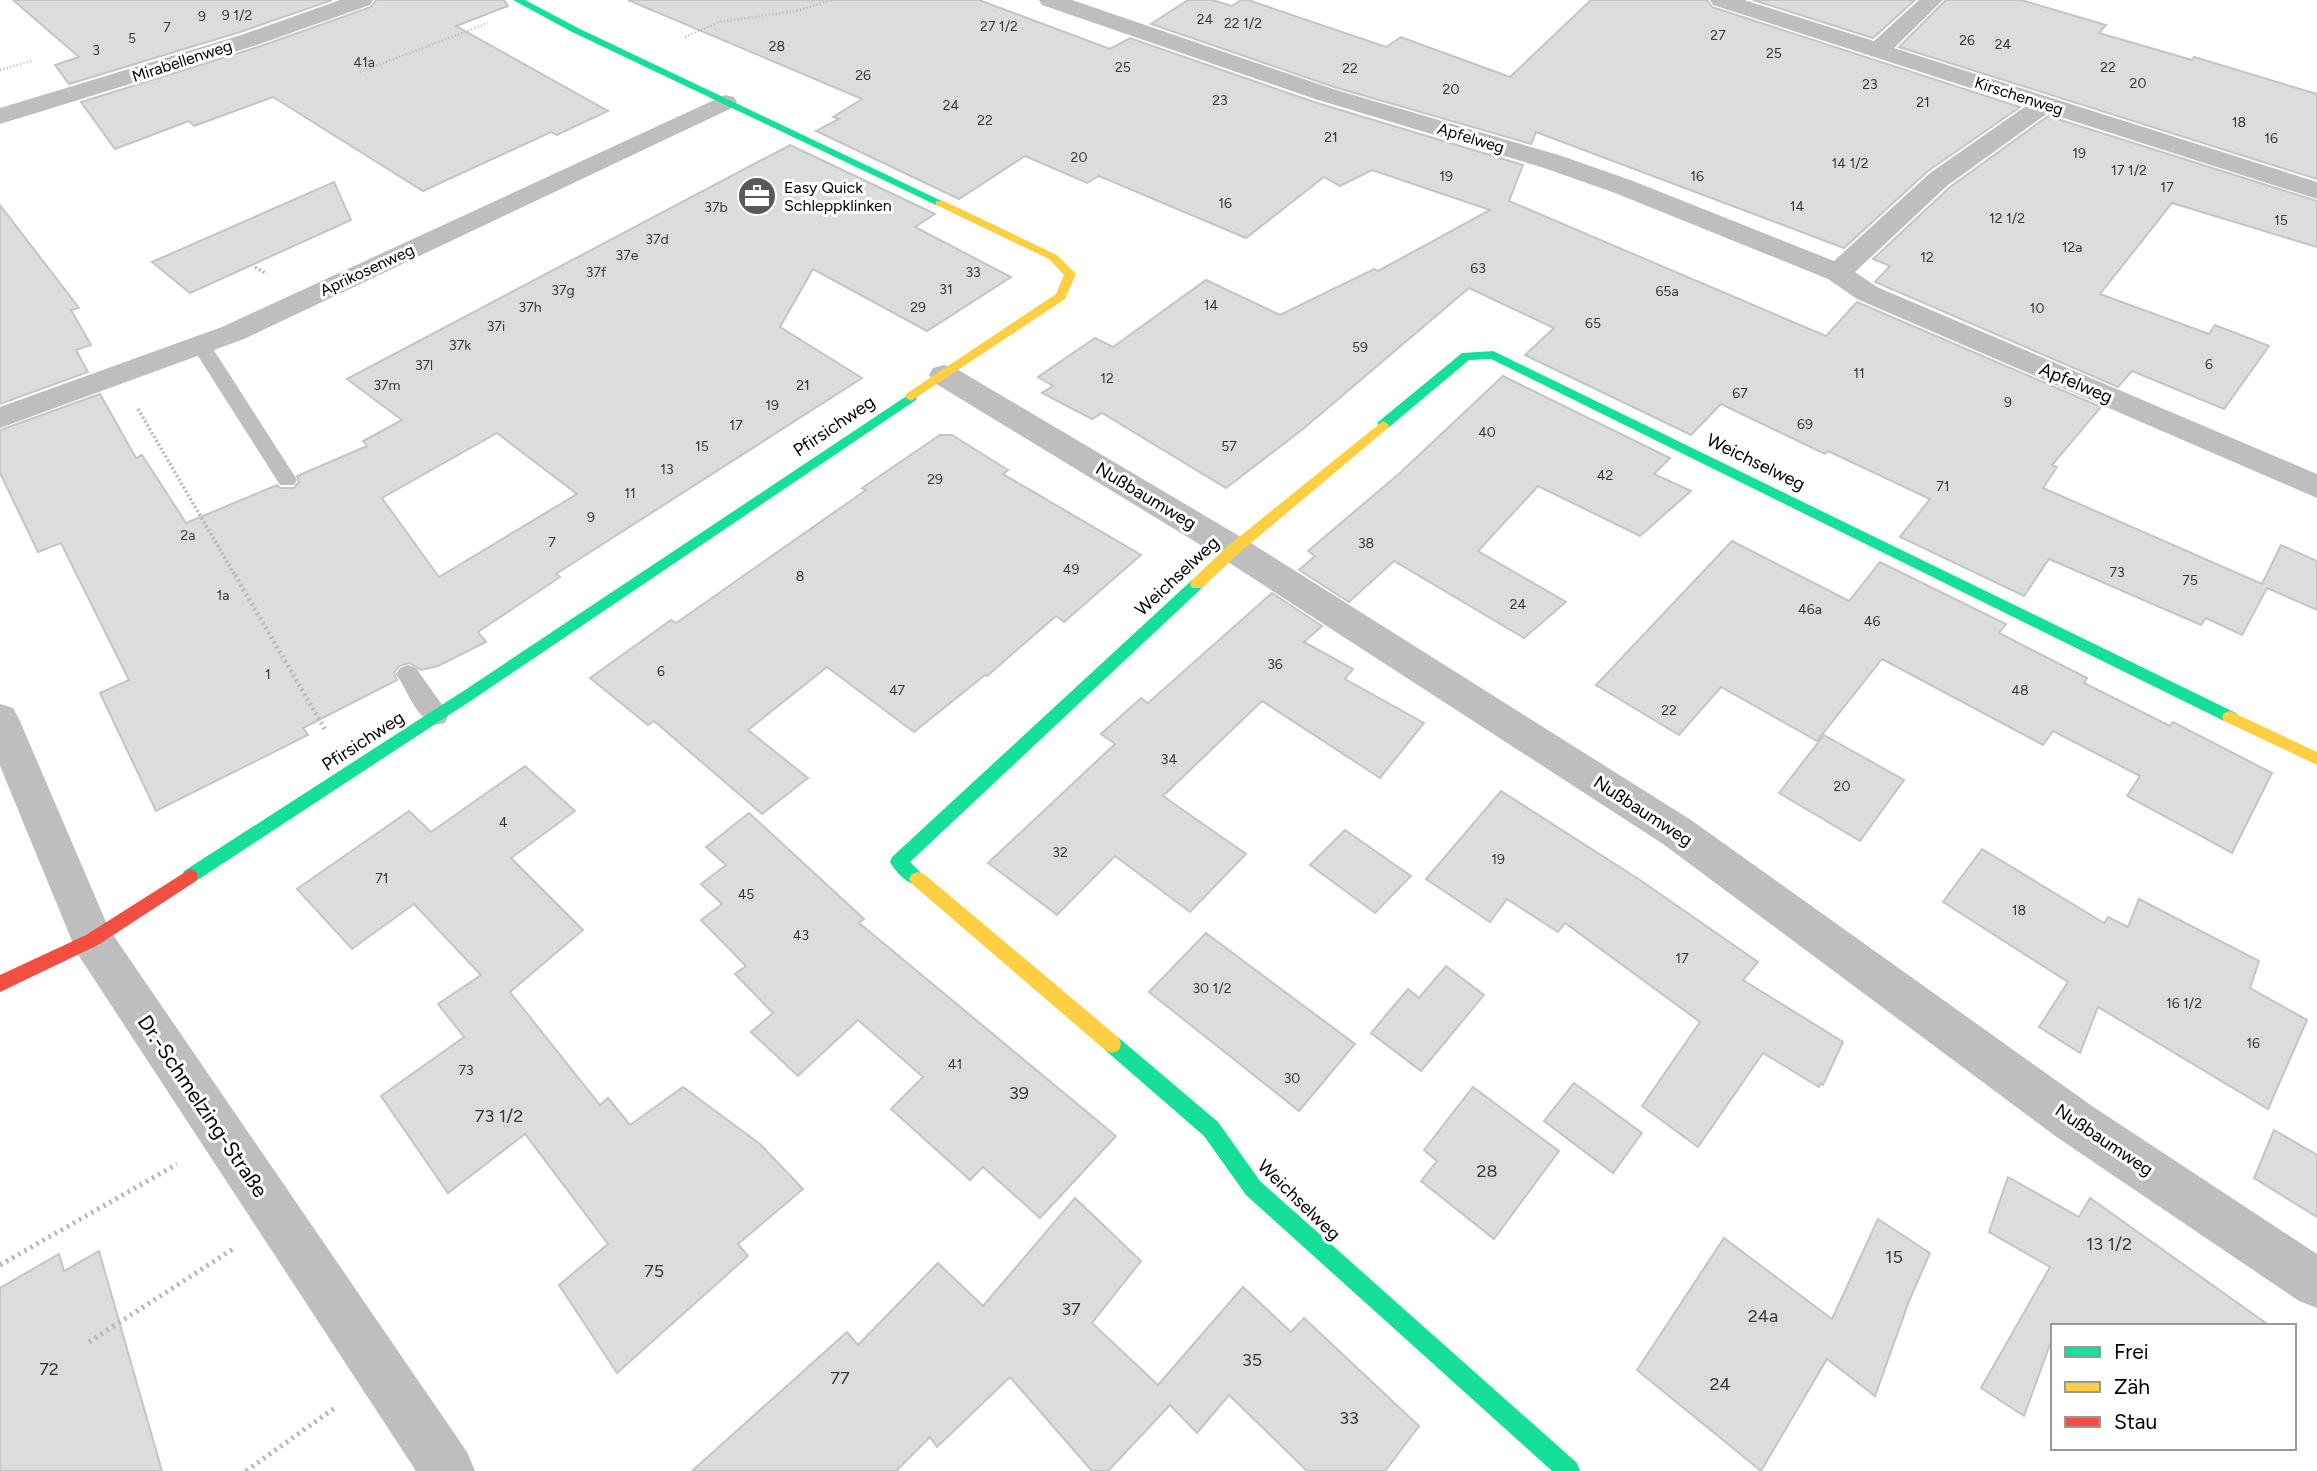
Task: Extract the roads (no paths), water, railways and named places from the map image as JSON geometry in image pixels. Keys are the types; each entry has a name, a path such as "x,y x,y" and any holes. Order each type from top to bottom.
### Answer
{"street":[{"name":"Mirabellenweg","path":"0,116 249,40 362,0"},
{"name":"Apfelweg","path":"1050,0 1324,94 1601,178 1838,273 1867,293 2317,487"},
{"path":"1099,17 1125,0"},
{"name":"Kirschenweg","path":"1721,0 2317,191"},
{"path":"1878,50 1932,0"},
{"name":"Pfirsichweg","path":"0,984 92,940 436,716 1061,296 1070,274 1053,257 724,102 525,4"},
{"name":"Aprikosenweg","path":"0,418 233,333 724,102"},
{"path":"1838,273 1939,179 2045,104"},
{"name":"Weichselweg","path":"1569,1471 1253,1188 1211,1129 898,862 1234,548 1466,356 1493,355 2317,758"},
{"name":"Nußbaumweg","path":"944,375 1234,548 1677,832 2075,1122 2317,1283"},
{"name":"Dr.-Schmelzing-Straße","path":"0,719 92,940 448,1471"}],"lane":[{"path":"201,345 287,480"},
{"path":"408,674 436,716"}],"place":[{"name":"Easy Quick Schleppklinken","path":"757,196"}]}
